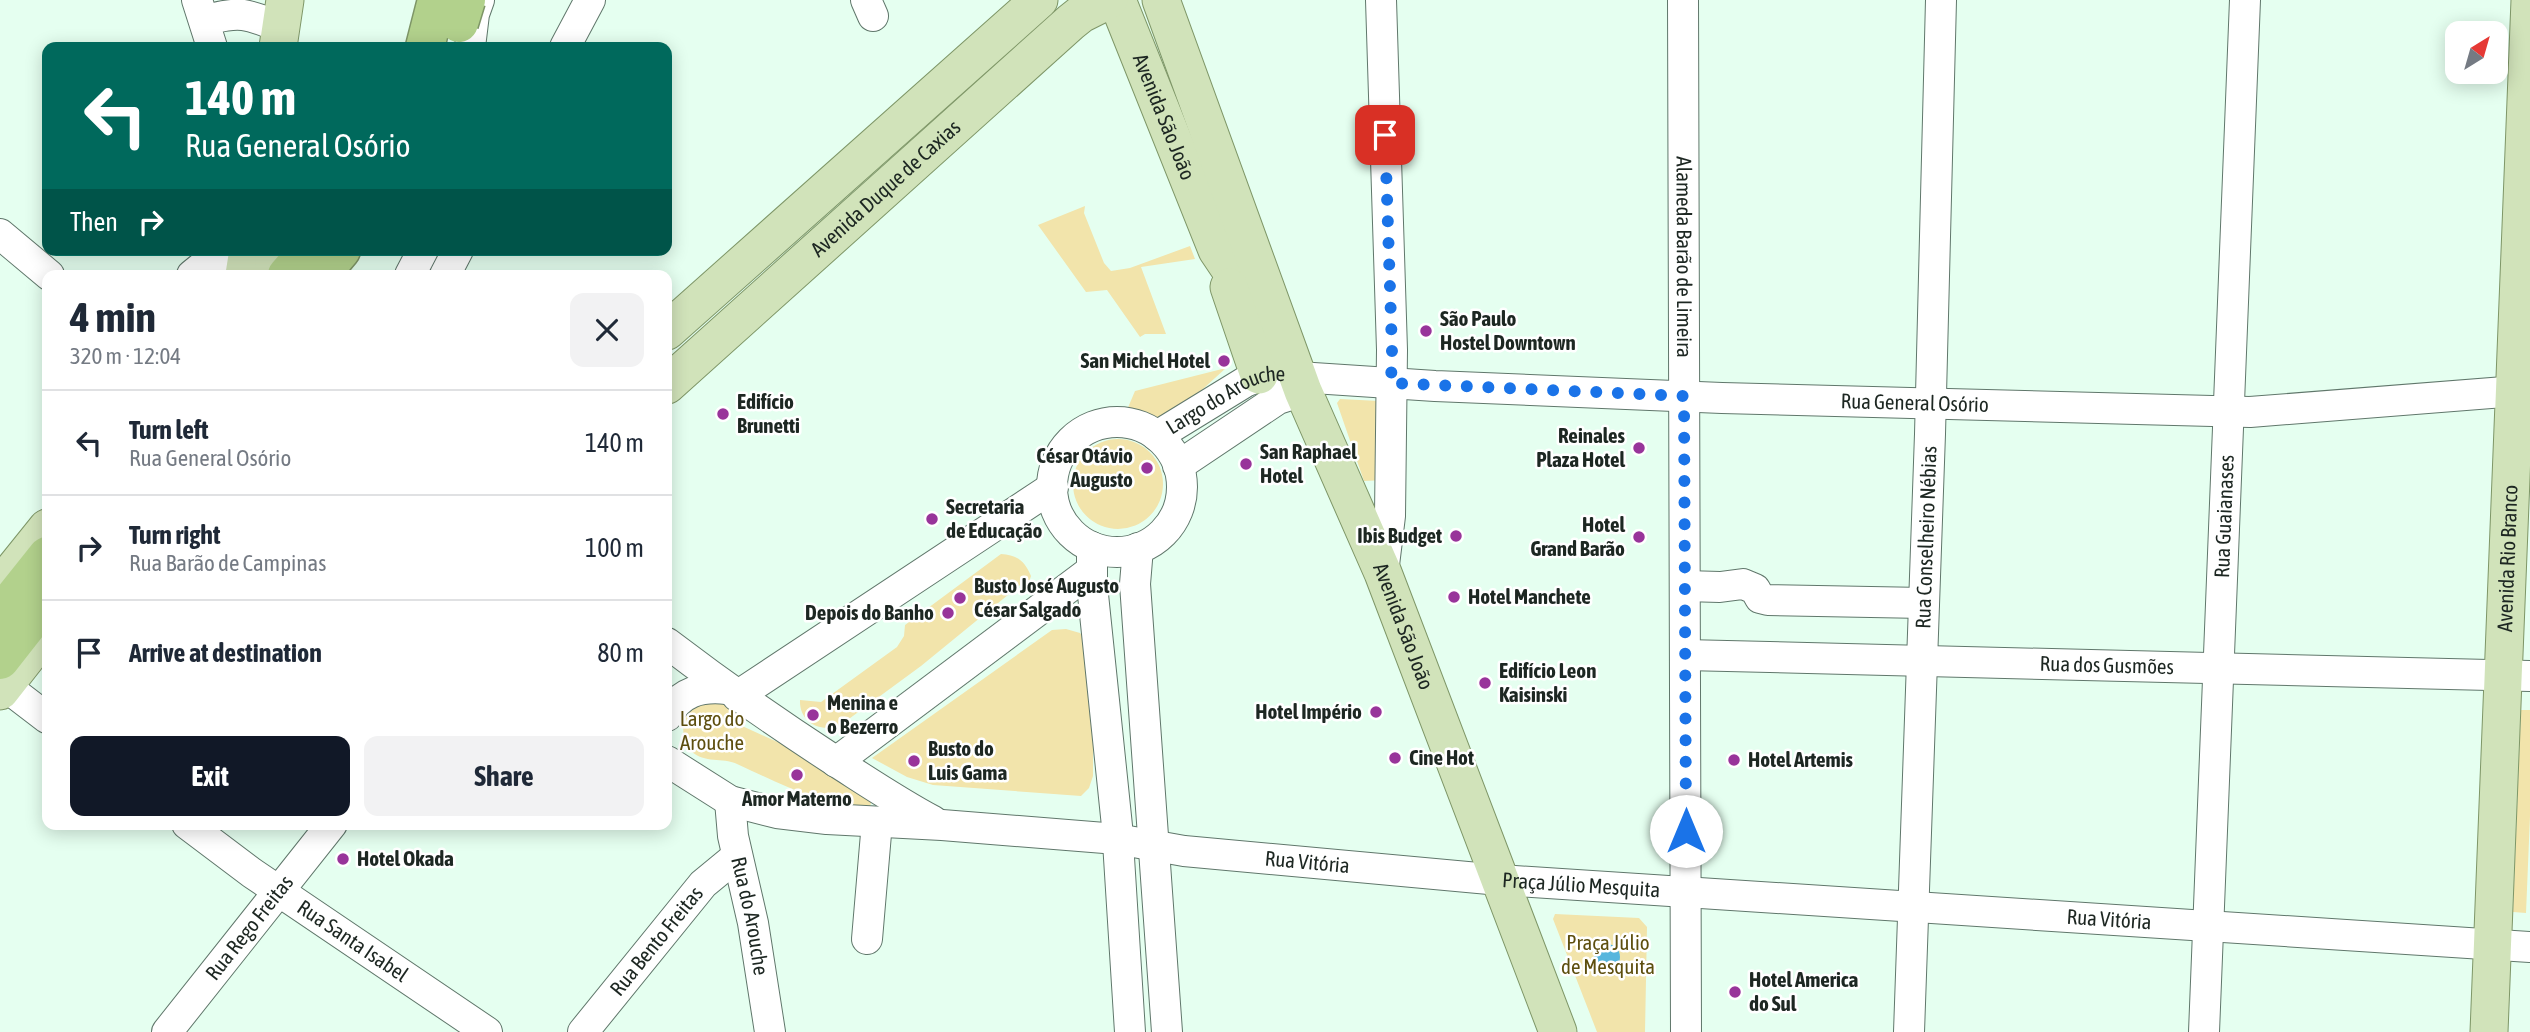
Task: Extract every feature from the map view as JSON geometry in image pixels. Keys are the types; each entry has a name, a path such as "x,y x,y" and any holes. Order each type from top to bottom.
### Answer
{"highway":[{"path":"426,42 437,0"},
{"path":"454,42 473,5"},
{"path":"324,270 336,256"},
{"path":"0,615 42,562"},
{"path":"1,679 42,609"}],"main road":[{"name":"Avenida Duque de Caxias","path":"680,319 1040,0"},
{"name":"Avenida Duque de Caxias","path":"672,381 1070,22 1109,0"},
{"name":"Avenida São João","path":"1117,0 1217,250 1254,303 1283,358 1301,384"},
{"name":"Avenida São João","path":"1161,0 1301,384 1383,573 1500,880"},
{"name":"Avenida Rio Branco","path":"2489,1032 2492,945 2517,676 2530,0"},
{"path":"1217,250 1259,375"},
{"path":"680,319 753,308"},
{"path":"0,586 42,534"},
{"path":"1,679 42,636"},
{"name":"Praça Júlio Mesquita","path":"1500,880 1558,1032"}],"street":[{"path":"420,0 432,16 443,20 463,20 473,5"},
{"path":"408,42 420,0"},
{"path":"568,42 590,0"},
{"path":"1381,0 1392,350 1390,516 1383,573"},
{"name":"Alameda Barão de Limeira","path":"1683,0 1686,892"},
{"name":"Rua Conselheiro Nébias","path":"1909,1032 1941,0"},
{"name":"Rua Guaianases","path":"2204,1032 2245,0"},
{"path":"470,42 473,5"},
{"path":"207,22 233,13 246,13 282,26"},
{"path":"0,234 43,270"},
{"path":"198,270 203,266 272,264"},
{"name":"Largo do Arouche","path":"1157,436 1259,375 1277,373 1301,384"},
{"name":"Rua General Osório","path":"1301,384 1391,383 1684,396 2227,412 2522,391"},
{"name":"Largo do Arouche","path":"1178,466 1301,384"},
{"path":"836,762 1092,558 1138,548 1164,532 1175,516 1182,486 1178,466 1170,449 1157,436 1141,427 1124,423 1106,423 1088,429 1074,439 1062,453 1052,487 1058,512 1066,527 1079,539 1092,558 1117,839 1130,1032"},
{"path":"672,709 680,699 692,691 705,688 732,692 1052,487"},
{"path":"1138,548 1135,584 1167,1032"},
{"path":"1685,586 1720,587 1743,584 1755,589 1759,598 1768,600 1924,603"},
{"path":"672,647 732,692 836,762 905,807 942,825"},
{"name":"Rua dos Gusmões","path":"1685,655 2517,676"},
{"path":"1,679 42,714"},
{"path":"672,764 730,801 777,813 827,819 1117,839"},
{"name":"Rua do Arouche","path":"730,801 737,856 753,923 771,1032"},
{"path":"871,939 882,822"},
{"name":"Rua Santa Isabel","path":"195,830 280,892 487,1032"},
{"name":"Rua Rego Freitas","path":"167,1032 327,830"},
{"name":"Rua Vitória","path":"1117,839 1184,852 1500,880"},
{"name":"Rua Bento Freitas","path":"583,1032 703,884 737,856"},
{"name":"Praça Júlio Mesquita","path":"1500,880 1686,892 1686,1032"},
{"name":"Rua Vitória","path":"1686,892 2530,947"}],"green space":[{"path":"1085,206 1084,213 1104,263 1111,271 1130,268 1190,246 1195,259 1141,267 1166,334 1145,334 1140,337 1107,290 1086,292 1038,225"},
{"path":"1226,368 1160,428 1142,420 1124,417 1135,391"},
{"path":"1340,399 1379,401 1386,480 1364,481 1337,403"},
{"path":"1118,439 1135,443 1150,452 1159,467 1163,484 1159,501 1150,516 1135,525 1118,529 1101,525 1086,516 1077,501 1073,484 1077,467 1086,452 1101,443"},
{"name":"Largo do Arouche","path":"1001,554 1016,557 1026,566 1031,576 1028,585 1025,581 921,666 842,724 820,727 803,715 800,700 821,702 897,647 904,636 905,625"},
{"path":"1066,629 1080,633 1093,649 1093,776 1089,788 1081,796 933,785 907,777 872,758 1052,630"},
{"name":"Largo do Arouche","path":"708,693 734,707 740,725 804,754 872,798 869,812 817,798 731,762 696,755 686,744 683,716"},
{"path":"2521,710 2530,710 2526,913 2513,912"},
{"name":"Praça Júlio de Mesquita","path":"1555,914 1639,918 1647,927 1645,1032 1597,1032 1553,919"}],"water":[{"path":"1607,944 1616,948 1620,957 1616,966 1607,970 1598,966 1594,957 1598,948"}],"place":[{"name":"São Paulo Hostel Downtown","path":"1426,331"},
{"name":"San Michel Hotel","path":"1224,361"},
{"name":"Edifício Brunetti","path":"723,414"},
{"name":"Reinales Plaza Hotel","path":"1639,448"},
{"name":"San Raphael Hotel","path":"1246,464"},
{"name":"César Otávio Augusto","path":"1147,468"},
{"name":"Secretaria de Educação","path":"932,519"},
{"name":"Ibis Budget","path":"1456,536"},
{"name":"Hotel Grand Barão","path":"1639,537"},
{"name":"Hotel Manchete","path":"1454,597"},
{"name":"Busto José Augusto César Salgado","path":"960,598"},
{"name":"Depois do Banho","path":"948,613"},
{"name":"Edifício Leon Kaisinski","path":"1485,683"},
{"name":"Hotel Império","path":"1376,712"},
{"name":"Menina e o Bezerro","path":"813,715"},
{"name":"Cine Hot","path":"1395,758"},
{"name":"Hotel Artemis","path":"1734,760"},
{"name":"Busto do Luis Gama","path":"914,761"},
{"name":"Amor Materno","path":"797,775"},
{"name":"Hotel Okada","path":"343,859"},
{"name":"Hotel America do Sul","path":"1735,992"}],"route":[{"path":"1385,135 1391,383 1684,396 1686,831"}]}
